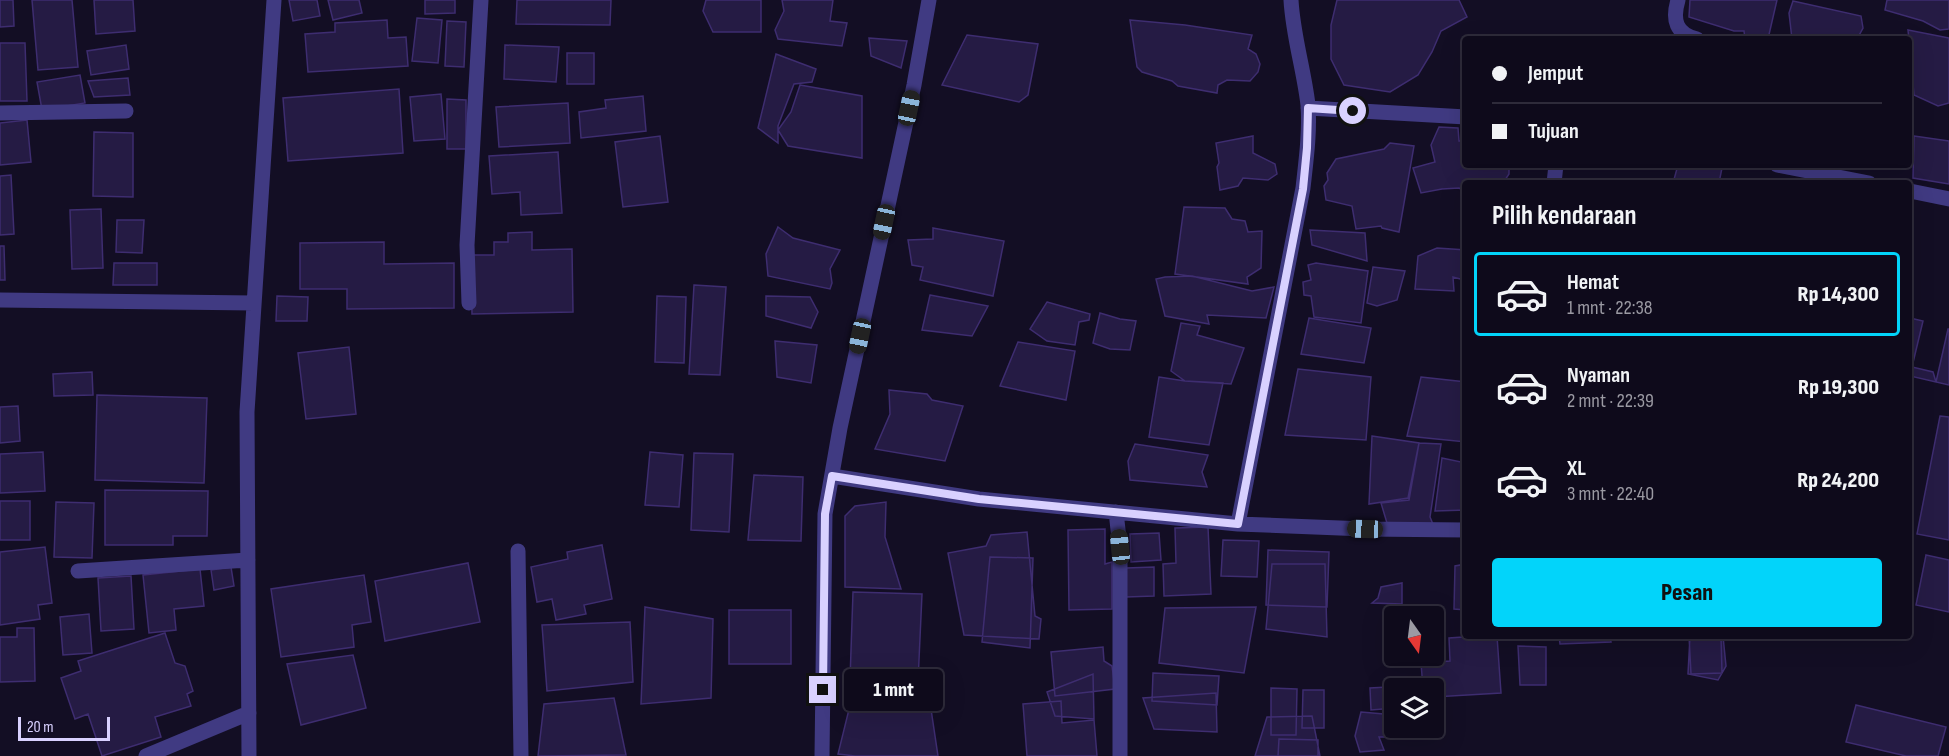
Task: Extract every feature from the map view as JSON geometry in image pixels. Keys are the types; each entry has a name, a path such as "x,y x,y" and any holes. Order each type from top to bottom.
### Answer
{"street":[{"path":"249,756 247,412 274,0"},
{"path":"469,303 467,244 481,0"},
{"path":"822,756 825,514 840,428 914,85 928,0"},
{"path":"1238,524 1303,189 1308,108 1291,0"},
{"path":"1678,0 1674,16 1676,24 1688,36"},
{"path":"1308,108 1462,117"},
{"path":"0,113 126,111"},
{"path":"1792,168 1854,180"},
{"path":"1912,191 1949,199"},
{"path":"0,300 254,303"},
{"path":"832,476 979,499 1238,524 1462,530"},
{"path":"1116,512 1120,547 1120,756"},
{"path":"518,551 521,756"},
{"path":"78,572 248,560"},
{"path":"146,756 249,713"}],"building":[{"path":"0,0 13,0 14,26 0,27"},
{"path":"32,0 72,0 78,67 38,70"},
{"path":"94,0 133,0 135,31 96,34"},
{"path":"289,0 317,0 320,16 293,21"},
{"path":"328,0 359,0 362,13 333,20"},
{"path":"425,0 455,0 455,13 425,14"},
{"path":"517,0 611,0 610,25 516,24"},
{"path":"706,0 761,0 761,32 713,32 703,11"},
{"path":"782,0 833,0 830,21 847,23 842,46 778,39 775,30 784,11"},
{"path":"1337,0 1459,0 1467,17 1441,31 1418,75 1390,92 1344,85 1331,59 1331,25"},
{"path":"1690,0 1777,0 1769,36 1745,36 1744,31 1734,31 1689,17"},
{"path":"1887,0 1949,0 1949,29 1940,30 1923,21 1885,10"},
{"path":"1793,1 1861,16 1863,28 1859,36 1792,36 1789,13"},
{"path":"417,18 442,20 438,63 412,61"},
{"path":"387,20 388,38 406,37 408,66 308,72 305,34 335,32 335,23"},
{"path":"1130,20 1252,35 1248,49 1256,54 1260,64 1258,72 1250,81 1227,80 1218,85 1217,93 1178,86 1172,81 1142,72 1137,67"},
{"path":"447,21 466,22 464,67 445,66"},
{"path":"1908,30 1949,38 1949,103 1938,106 1914,95 1912,36 1909,36"},
{"path":"967,35 1038,44 1028,95 1019,102 942,85"},
{"path":"869,38 907,41 901,68 871,56"},
{"path":"0,43 25,43 27,101 0,101"},
{"path":"126,45 129,69 91,75 87,51"},
{"path":"505,45 559,47 556,82 504,79"},
{"path":"567,53 594,53 594,84 567,84"},
{"path":"776,54 816,69 812,82 794,84 778,126 778,143 758,128"},
{"path":"80,75 85,103 42,110 37,82"},
{"path":"128,78 130,95 94,97 88,81"},
{"path":"800,85 862,96 862,158 788,146 778,130 791,112"},
{"path":"399,89 403,153 288,161 283,98"},
{"path":"441,94 445,139 414,141 410,97"},
{"path":"643,96 646,131 581,138 579,112 606,108 605,100"},
{"path":"447,99 466,100 466,149 447,149"},
{"path":"568,103 570,143 499,147 496,107"},
{"path":"27,120 31,162 0,165 0,123"},
{"path":"1439,127 1458,128 1459,141 1462,141 1462,168 1509,168 1509,174 1505,180 1462,180 1462,190 1459,188 1442,189 1421,193 1413,168 1435,162 1431,145"},
{"path":"94,132 133,133 133,197 93,196"},
{"path":"660,136 668,202 623,207 615,142"},
{"path":"1253,136 1253,153 1275,164 1277,174 1268,180 1243,178 1238,186 1220,190 1216,143"},
{"path":"1914,136 1949,141 1949,184 1913,178"},
{"path":"1390,143 1414,146 1399,232 1381,226 1356,229 1352,206 1326,200 1324,186 1328,180 1327,173 1336,159 1384,149"},
{"path":"558,152 562,213 521,215 520,192 492,194 489,156"},
{"path":"1677,168 1722,168 1720,180 1674,180"},
{"path":"11,175 14,234 0,235 0,176"},
{"path":"1184,207 1225,208 1232,219 1245,221 1248,232 1262,231 1261,268 1247,277 1248,284 1175,274"},
{"path":"101,209 103,268 72,269 70,210"},
{"path":"117,220 144,220 142,253 116,252"},
{"path":"778,227 793,238 840,250 830,269 832,283 830,289 768,276 766,254"},
{"path":"933,228 1004,241 993,296 920,280 923,267 912,265 908,240 933,239"},
{"path":"1310,230 1365,233 1367,261 1312,245"},
{"path":"532,232 532,250 572,249 573,312 472,314 471,255 494,255 494,242 508,242 508,233"},
{"path":"384,242 384,264 454,263 454,308 347,309 347,289 300,289 300,243"},
{"path":"0,246 4,246 5,280 0,280"},
{"path":"1437,248 1462,250 1462,279 1453,277 1454,291 1415,289 1418,256"},
{"path":"114,263 157,263 157,285 113,285"},
{"path":"1316,263 1368,271 1361,323 1314,317 1311,296 1304,295 1303,282 1311,280 1308,265"},
{"path":"1373,267 1405,271 1397,300 1377,306 1367,303"},
{"path":"1192,276 1252,291 1274,287 1266,318 1207,315 1209,324 1165,316 1156,279"},
{"path":"694,285 726,287 720,375 689,374"},
{"path":"930,295 988,306 972,336 922,330"},
{"path":"277,296 308,297 307,321 276,321"},
{"path":"657,296 686,297 684,363 655,362"},
{"path":"766,296 810,297 818,312 811,328 766,316"},
{"path":"1047,302 1090,314 1089,320 1079,322 1075,345 1047,341 1030,329"},
{"path":"1100,313 1136,321 1130,350 1110,349 1093,343"},
{"path":"1309,318 1371,328 1364,363 1301,354"},
{"path":"1912,318 1923,321 1912,367"},
{"path":"1181,323 1200,326 1197,335 1244,348 1231,384 1185,381 1171,371"},
{"path":"1949,329 1949,385 1936,382"},
{"path":"775,341 817,345 811,383 777,377"},
{"path":"1018,342 1075,351 1066,400 1000,386"},
{"path":"349,347 356,414 306,419 298,353"},
{"path":"1912,367 1933,372 1936,382 1912,376"},
{"path":"1298,369 1371,377 1366,440 1285,435"},
{"path":"92,372 93,395 54,396 53,374"},
{"path":"1159,377 1223,383 1209,445 1149,437"},
{"path":"1421,377 1462,382 1462,442 1407,436"},
{"path":"889,390 927,394 932,400 963,406 945,461 875,449 890,414"},
{"path":"97,395 207,398 204,483 95,480"},
{"path":"18,406 20,441 0,443 0,407"},
{"path":"1940,416 1949,417 1949,540 1917,534"},
{"path":"1372,436 1419,443 1408,498 1369,504"},
{"path":"1419,443 1441,444 1430,517 1435,529 1387,523 1381,503 1409,500"},
{"path":"1135,444 1208,455 1202,472 1207,487 1130,480 1128,461"},
{"path":"43,452 45,491 0,493 0,454"},
{"path":"650,452 683,455 679,507 645,505"},
{"path":"694,453 733,454 729,532 691,530"},
{"path":"1442,458 1462,462 1462,510 1435,511"},
{"path":"754,475 803,477 801,541 748,540"},
{"path":"105,490 208,491 207,536 173,536 173,545 105,545"},
{"path":"0,501 30,501 30,540 0,540"},
{"path":"56,502 94,503 92,558 54,557"},
{"path":"886,502 885,537 901,589 845,587 845,516 855,506"},
{"path":"1208,527 1211,594 1164,596 1163,564 1176,563 1175,528"},
{"path":"1105,529 1105,564 1112,562 1112,609 1069,610 1068,530"},
{"path":"1027,532 1035,616 1041,619 1039,639 964,635 948,553 986,546 991,535"},
{"path":"1159,533 1161,560 1131,562 1130,534"},
{"path":"1223,540 1259,541 1257,577 1221,576"},
{"path":"602,545 612,599 584,605 586,614 556,620 552,599 537,602 531,567 568,559 567,552"},
{"path":"45,547 52,603 38,605 40,619 0,625 0,552"},
{"path":"1268,550 1329,552 1327,607 1266,605"},
{"path":"1926,555 1949,560 1949,612 1916,605"},
{"path":"990,557 1033,558 1030,648 982,642"},
{"path":"468,563 480,622 385,641 375,581"},
{"path":"1272,564 1325,564 1327,637 1266,629"},
{"path":"1462,565 1462,610 1454,609 1455,566"},
{"path":"231,567 234,586 214,590 211,570"},
{"path":"1154,567 1154,596 1126,597 1126,568"},
{"path":"200,569 204,606 174,609 176,630 149,633 143,575"},
{"path":"364,575 371,622 352,625 354,647 281,657 271,589"},
{"path":"131,576 134,629 101,631 98,578"},
{"path":"1402,583 1402,604 1372,603 1378,598 1381,587"},
{"path":"853,592 922,594 918,682 850,680"},
{"path":"645,607 713,619 711,698 641,704"},
{"path":"1256,607 1244,673 1159,663 1165,608"},
{"path":"729,610 791,610 791,664 729,664"},
{"path":"89,614 92,653 63,655 60,617"},
{"path":"630,622 633,682 547,691 542,625"},
{"path":"17,628 34,628 35,681 0,682 0,637 17,637"},
{"path":"165,633 175,663 185,666 193,691 187,694 191,706 155,717 161,737 102,756 88,714 75,719 61,678 81,671 78,661"},
{"path":"1449,638 1497,639 1501,693 1444,696 1444,678 1422,678 1421,666 1444,666 1444,661 1450,661"},
{"path":"1559,639 1610,639 1611,642 1560,644"},
{"path":"1689,639 1721,639 1722,673 1691,674"},
{"path":"1690,639 1723,639 1726,666 1718,680 1688,674"},
{"path":"1518,646 1546,647 1546,685 1520,685"},
{"path":"1103,647 1104,661 1112,666 1115,689 1055,696 1051,652"},
{"path":"353,655 366,708 301,725 287,664"},
{"path":"1153,673 1219,676 1217,705 1152,701"},
{"path":"1093,674 1094,719 1055,716 1047,692"},
{"path":"1384,687 1384,709 1371,710 1370,688"},
{"path":"1271,688 1297,689 1296,735 1271,735"},
{"path":"854,689 928,689 938,756 838,754"},
{"path":"1303,690 1324,690 1324,728 1302,728"},
{"path":"1216,693 1217,732 1154,729 1143,698"},
{"path":"614,698 626,755 538,756 544,704"},
{"path":"1061,701 1062,723 1094,720 1097,756 1027,756 1023,704"},
{"path":"1856,705 1946,727 1938,756 1906,756 1846,742"},
{"path":"1361,712 1384,714 1384,737 1379,737 1384,750 1360,752 1355,736"},
{"path":"1312,716 1320,756 1255,756 1267,717"},
{"path":"1279,739 1318,740 1318,756 1278,756"}],"route":[{"path":"823,690 825,514 832,476 979,499 1238,524 1303,189 1308,108 1353,111"}]}
